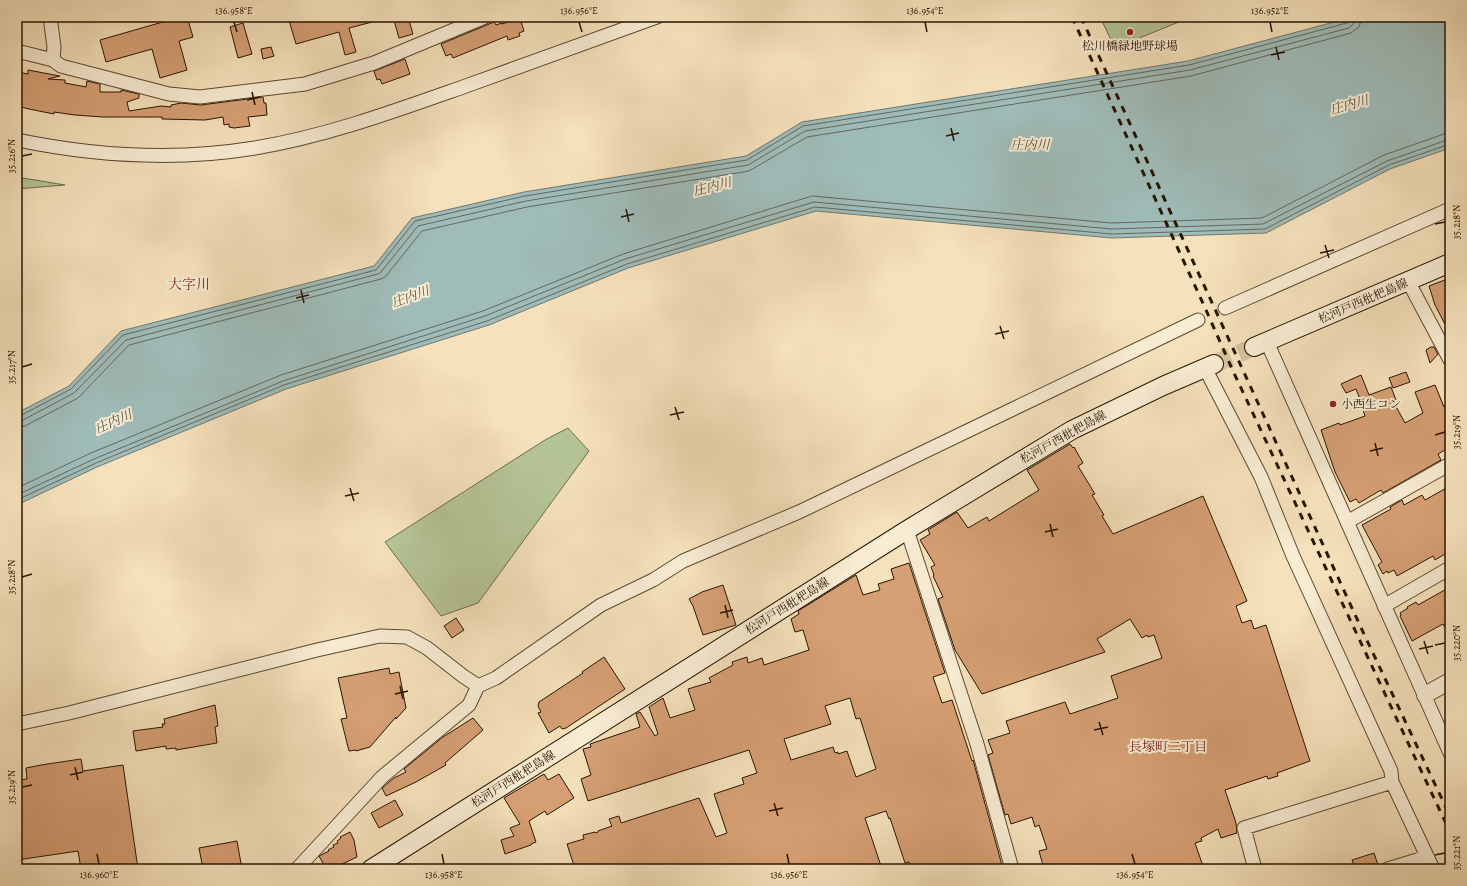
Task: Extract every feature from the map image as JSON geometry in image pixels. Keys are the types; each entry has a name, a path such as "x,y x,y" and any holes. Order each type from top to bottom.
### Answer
{"main road":[{"name":"松河戸西枇杷島線","path":"1261,345 1450,263"},
{"name":"松河戸西枇杷島線","path":"371,869 907,530 1072,430 1163,386 1210,366"}],"street":[{"path":"50,17 54,47 53,60"},
{"path":"17,51 53,60 61,66 169,94 200,97 305,84 374,63 486,17"},
{"path":"17,140 105,154 168,156 215,153 294,141 387,114 657,17"},
{"path":"1225,308 1450,209"},
{"path":"1408,281 1449,357"},
{"path":"297,869 382,777 469,705 478,686 496,678 601,606 654,580 683,561 799,512 1198,320"},
{"path":"1261,345 1347,522 1450,753"},
{"path":"1210,366 1261,477 1293,556 1391,771 1392,782 1433,869"},
{"path":"1347,522 1450,464"},
{"path":"907,530 977,744 1012,869"},
{"path":"1384,606 1450,568"},
{"path":"17,724 69,713 317,650 380,636 407,637 427,648 478,686"},
{"path":"1425,695 1450,681"},
{"path":"1255,869 1244,828 1392,782"},
{"path":"1388,869 1427,856"}],"green space":[{"name":"松川橋緑地野球場","path":"1100,17 1191,17 1115,48"},
{"path":"17,177 65,185 17,189"},
{"path":"568,428 589,451 478,603 441,616 385,542 545,440"}],"water":[{"name":"庄内川","path":"1353,17 1450,17 1450,148 1390,169 1266,233 1112,238 816,211 628,268 489,325 286,389 97,467 17,505 17,413 69,386 121,331 374,266 412,218 524,192 746,156 802,122 1188,61"}],"building":[{"path":"180,17 187,17 193,37 179,41 187,70 160,78 152,49 106,62 100,40"},
{"path":"288,17 380,17 380,20 349,28 356,52 345,55 339,32 296,44"},
{"path":"393,17 408,17 413,34 399,38"},
{"path":"520,18 524,31 519,33 520,36 508,40 507,36 453,58 451,54 446,56 441,44 494,22 496,25"},
{"path":"243,23 252,54 238,58 230,27"},
{"path":"271,47 274,56 263,59 261,49"},
{"path":"405,59 410,74 382,84 380,79 377,80 374,71"},
{"path":"28,70 60,76 48,79 65,80 65,83 86,87 87,81 100,84 100,92 121,92 121,90 139,94 139,98 127,102 129,111 161,106 171,107 171,105 181,103 201,105 263,97 264,103 266,103 267,115 248,117 250,126 234,128 229,127 229,124 224,125 223,117 205,120 162,119 162,117 103,117 54,112 54,114 17,106 17,72 28,74"},
{"path":"1450,278 1450,334 1435,305 1429,286"},
{"path":"1434,347 1438,354 1430,363 1426,350"},
{"path":"1406,372 1410,382 1393,388 1389,378"},
{"path":"1361,375 1369,395 1391,387 1396,400 1393,401 1405,423 1423,413 1415,392 1435,385 1444,407 1450,404 1450,447 1438,454 1441,460 1383,493 1381,490 1359,503 1356,499 1350,502 1335,472 1321,430 1339,423 1340,425 1365,416 1364,409 1356,389 1346,393 1341,384"},
{"path":"1070,444 1073,448 1074,447 1083,463 1078,466 1095,494 1092,495 1113,534 1203,496 1247,601 1236,606 1242,623 1251,620 1254,629 1266,625 1310,761 1277,773 1278,776 1268,779 1267,776 1225,790 1236,823 1237,833 1221,838 1218,829 1201,838 1202,841 1195,843 1204,869 1044,869 1039,851 1047,849 1039,825 1035,827 1032,817 1011,824 1008,814 1005,815 988,755 993,753 988,740 1010,733 1006,721 1065,702 1070,714 1118,698 1111,676 1162,658 1154,635 1148,637 1147,635 1142,638 1130,619 1097,639 1105,652 982,694 955,650 938,599 943,597 933,576 931,567 935,565 920,540 930,534 928,530 957,512 968,528 987,517 989,521 1039,490 1027,470"},
{"path":"1450,486 1450,551 1435,560 1433,556 1397,576 1394,570 1388,573 1387,571 1383,574 1378,565 1382,562 1362,525 1391,509 1390,507 1402,500 1404,505 1422,495 1425,500"},
{"path":"909,563 945,673 933,677 942,703 952,700 972,761 973,760 1003,869 929,869 928,865 911,869 909,862 905,863 890,818 889,819 886,811 865,818 882,869 575,869 567,844 584,839 583,835 596,833 612,826 609,819 619,816 621,823 699,798 716,837 727,833 714,794 744,784 742,778 757,773 749,750 588,801 581,779 591,775 583,749 591,747 590,744 640,727 636,714 640,712 655,736 658,734 649,707 663,698 670,718 695,710 688,689 711,682 709,678 733,665 732,662 747,657 748,663 762,658 764,665 809,650 803,630 795,632 791,619 799,614 798,611 856,575 863,595 880,590 878,584 894,579 891,569","holes":["850,698 856,719 860,718 876,769 856,777 847,751 838,754 838,752 835,753 833,747 791,760 784,739 831,724 825,706"]},
{"path":"723,585 736,625 703,635 689,599 702,592"},
{"path":"1450,587 1450,637 1443,624 1412,641 1400,613 1416,602 1418,605"},
{"path":"456,618 464,630 452,638 444,626"},
{"path":"604,657 625,689 566,728 562,729 560,726 549,733 538,713 541,712 538,706 539,702 583,673 582,672"},
{"path":"389,668 390,674 399,672 406,708 396,719 396,717 370,747 356,751 349,751 341,719 347,718 338,678"},
{"path":"215,705 218,726 215,727 217,743 176,750 176,748 166,749 166,746 136,751 133,731 163,727 162,724 165,724 164,719"},
{"path":"473,718 483,730 445,763 446,765 416,782 386,796 382,788 394,778 406,772 404,769 443,737"},
{"path":"81,759 83,771 123,765 138,869 81,869 78,851 17,860 17,780 27,779 26,768"},
{"path":"544,774 548,780 559,774 574,798 547,815 545,811 529,821 536,842 505,854 501,840 514,836 510,828 520,824 504,798"},
{"path":"395,800 403,815 379,828 371,813"},
{"path":"350,832 354,840 357,857 332,869 326,869 319,856 334,847 333,845 338,843 337,841 341,838 340,837"},
{"path":"237,841 242,869 203,869 199,848"},
{"path":"1374,853 1378,865 1365,869 1355,869 1352,860"}],"tunnel":[{"path":"1214,364 1254,347"}],"railway":[{"path":"1072,17 1233,371 1450,832"},
{"path":"1081,17 1363,632 1450,816"}],"place":[{"name":"松川橋緑地野球場","path":"1130,32"},
{"name":"小西生コン","path":"1333,404"}],"district":[{"name":"大字川","path":"189,284"},
{"name":"長塚町二丁目","path":"1168,746"}]}
